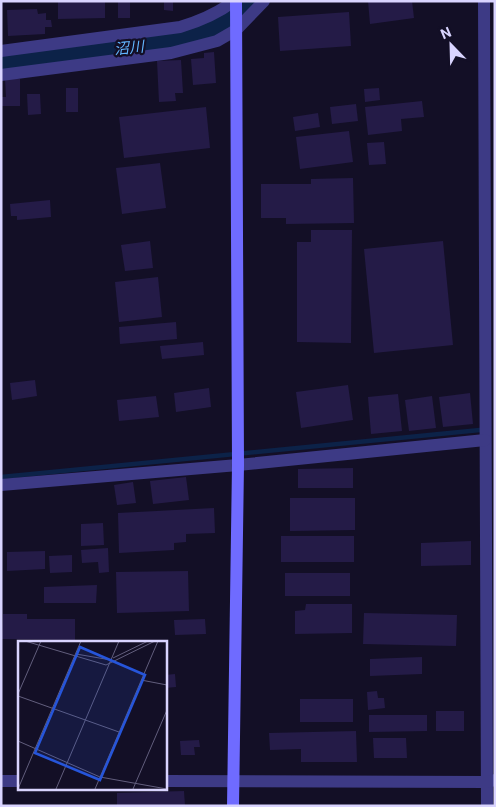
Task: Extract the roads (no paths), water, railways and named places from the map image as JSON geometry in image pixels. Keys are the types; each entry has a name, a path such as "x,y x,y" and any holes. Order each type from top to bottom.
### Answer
{"street":[{"path":"233,806 238,465 235,1"},
{"path":"1,51 180,28 202,21 220,12 235,1"},
{"path":"1,76 171,53 217,41 236,30 264,1"},
{"path":"484,1 489,42 485,440 490,499 491,781 487,806"},
{"path":"1,485 238,465 485,440"},
{"path":"1,781 18,781"},
{"path":"166,781 491,781"}],"waterway":[{"name":"沼川","path":"1,61 168,43 213,28 244,1"},
{"path":"1,477 480,430"}]}
